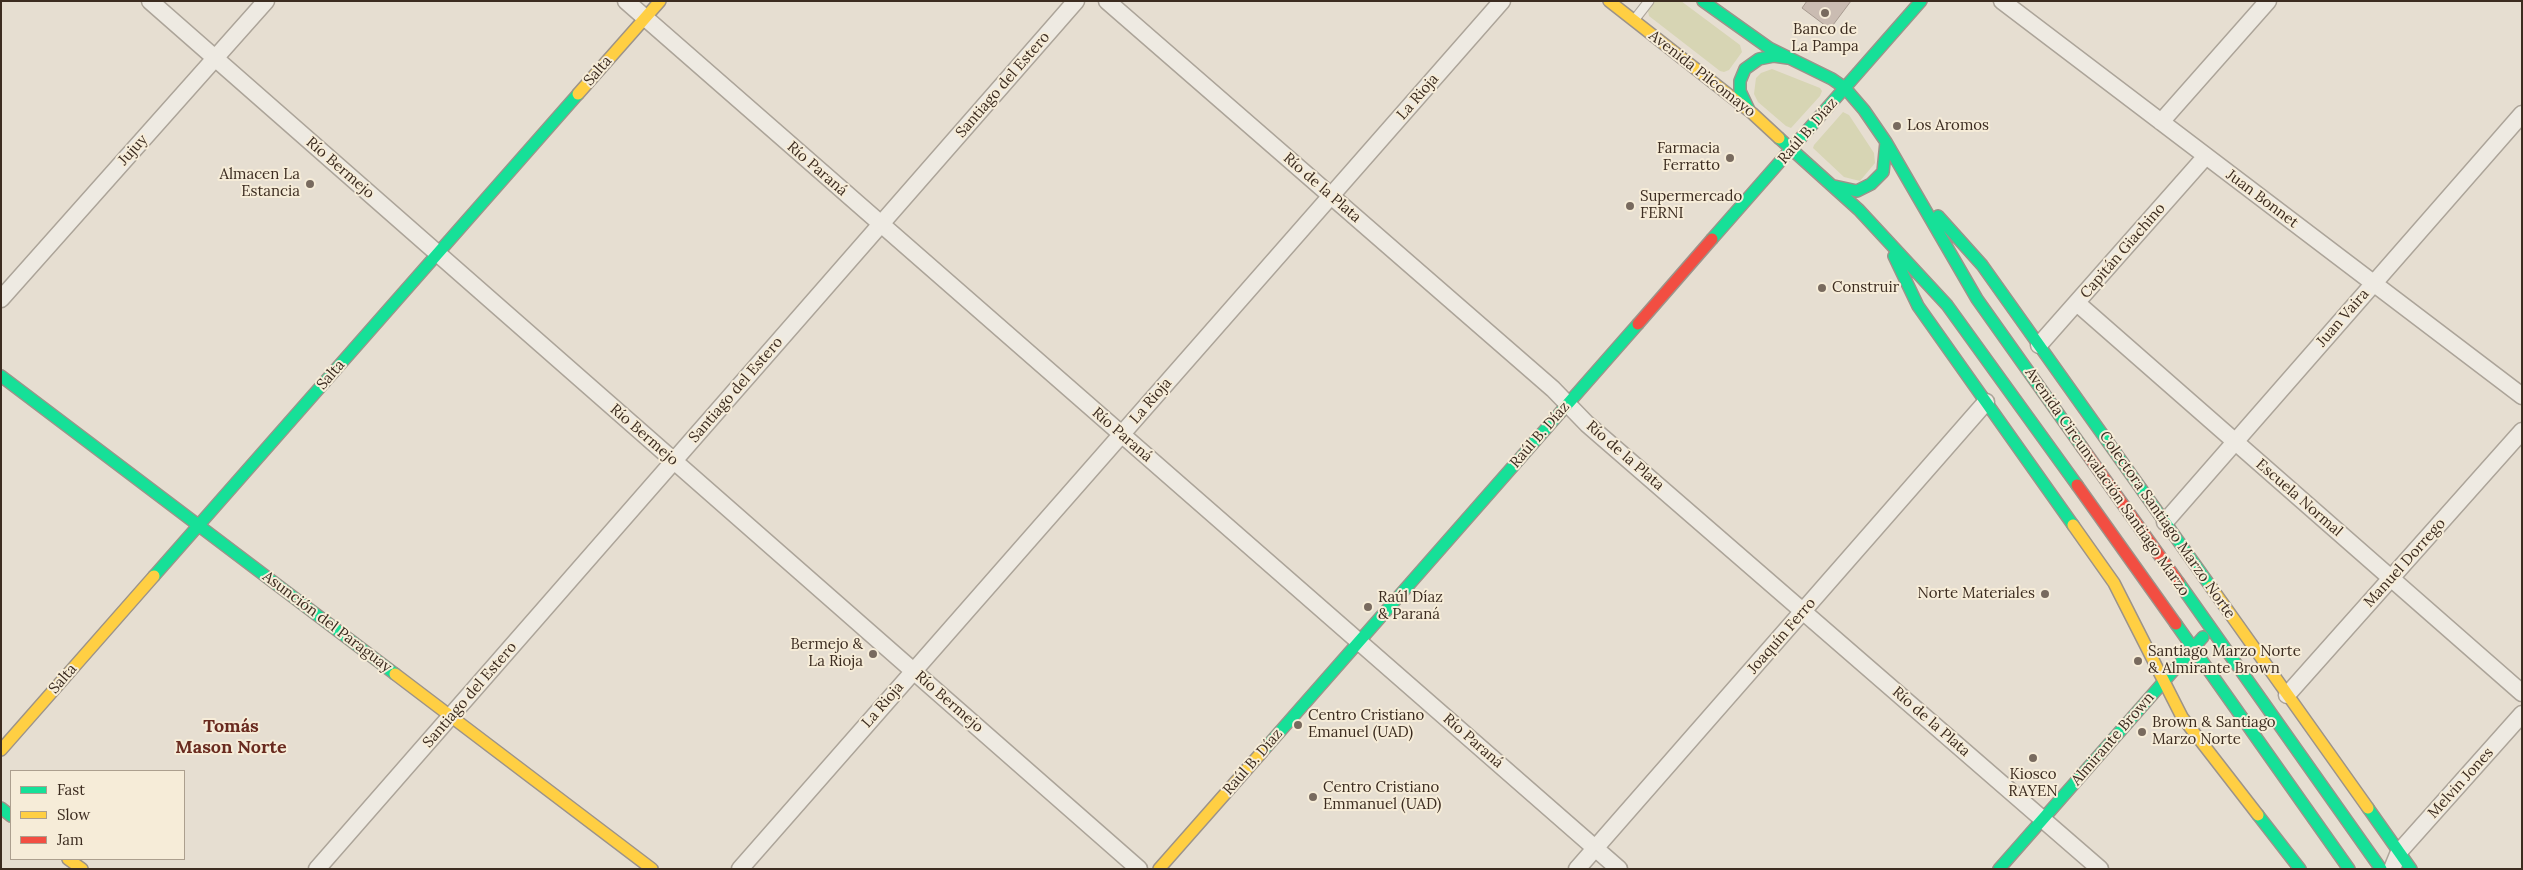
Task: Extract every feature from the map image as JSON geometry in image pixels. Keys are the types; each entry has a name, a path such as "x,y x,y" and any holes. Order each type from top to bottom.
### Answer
{"main road":[{"name":"Salta","path":"1,750 660,1"},
{"name":"Avenida Pilcomayo","path":"1609,1 1752,112 1792,149"},
{"path":"1703,1 1756,40 1788,58 1818,70 1845,88"},
{"name":"Raúl B. Díaz","path":"1159,869 1921,1"},
{"path":"1752,112 1740,91 1743,72 1748,66 1759,59 1774,56 1788,58"},
{"name":"Avenida Circunvalación Santiago Marzo","path":"1845,88 1864,110 1886,142 1977,299 2381,869"},
{"path":"1834,186 1856,191 1872,184 1882,172 1886,142"},
{"name":"Avenida Circunvalación Santiago Marzo","path":"1792,149 1834,186 1886,238 1966,329 2349,869"},
{"name":"Colectora Santiago Marzo Norte","path":"1913,189 1977,258 2411,869"},
{"path":"1886,238 1918,306 2108,575 2163,683 2189,728 2300,869"},
{"name":"Asunción del Paraguay","path":"1,376 652,869"},
{"name":"Almirante Brown","path":"1999,869 2227,610"},
{"path":"69,860 82,869"}],"street":[{"name":"Río Bermejo","path":"150,1 1139,869"},
{"name":"Jujuy","path":"1,299 266,1"},
{"name":"Río Paraná","path":"626,1 1619,869"},
{"name":"Santiago del Estero","path":"318,869 1076,1"},
{"name":"Río de la Plata","path":"1107,1 2100,869"},
{"name":"La Rioja","path":"740,869 1502,1"},
{"name":"Juan Bonnet","path":"2002,1 2522,396"},
{"path":"2161,122 2268,1"},
{"name":"Juan Vaira","path":"2165,522 2522,114"},
{"name":"Capitán Giachino","path":"2040,345 2206,156"},
{"name":"Escuela Normal","path":"2077,303 2522,693"},
{"name":"Joaquín Ferro","path":"1577,869 1986,402"},
{"name":"Manuel Dorrego","path":"2287,695 2522,432"},
{"name":"Melvin Jones","path":"2392,869 2399,852 2522,714"}],"lane":[{"path":"1634,20 1649,1"}],"shaded area":[{"path":"1655,1 1681,1 1740,45 1742,52 1729,70 1720,71 1649,16 1648,11"},
{"path":"1772,69 1820,88 1822,91 1820,96 1791,128 1786,126 1758,102 1754,94 1756,78 1761,73"},
{"path":"1843,112 1849,115 1874,153 1875,163 1860,181 1844,177 1813,148"}],"building":[{"name":"Banco de La Pampa","path":"1807,1 1851,1 1830,29 1802,8"}],"traffic: fast":[{"path":"1703,1 1769,48 1832,79 1845,88 1864,110 1886,142 1977,299 2082,447"},
{"path":"1712,239 1921,1"},
{"path":"1749,110 1740,91 1740,81 1745,69 1759,59 1774,56 1788,58"},
{"path":"154,576 578,94"},
{"path":"1779,138 1859,210 1947,305 2077,485"},
{"path":"1834,186 1857,191 1871,184 1883,172 1886,142"},
{"path":"1938,216 1982,265 2211,587"},
{"path":"1894,256 1918,306 2073,525"},
{"path":"1262,752 1638,324"},
{"path":"1,376 395,674"},
{"path":"2179,583 2381,869"},
{"path":"2176,624 2349,869"},
{"path":"1999,869 2203,637"},
{"path":"1,808 10,815"},
{"path":"2368,808 2411,869"},
{"path":"2258,815 2300,869"}],"traffic: slow":[{"path":"578,94 660,1"},
{"path":"1609,1 1752,113 1779,138"},
{"path":"2073,525 2114,583 2182,717 2258,815"},
{"path":"1,750 154,576"},
{"path":"2211,587 2368,808"},
{"path":"395,674 652,869"},
{"path":"1159,869 1262,752"},
{"path":"69,860 82,869"}],"traffic: jam":[{"path":"1638,324 1712,239"},
{"path":"2082,447 2179,583"},
{"path":"2077,485 2176,624"}],"place":[{"name":"Banco de La Pampa","path":"1825,13"},
{"name":"Los Aromos","path":"1897,126"},
{"name":"Farmacia Ferratto","path":"1730,158"},
{"name":"Almacen La Estancia","path":"310,184"},
{"name":"Supermercado FERNI","path":"1630,206"},
{"name":"Construir","path":"1822,288"},
{"name":"Norte Materiales","path":"2045,594"},
{"name":"Raúl Díaz & Paraná","path":"1368,607"},
{"name":"Bermejo & La Rioja","path":"873,654"},
{"name":"Santiago Marzo Norte & Almirante Brown","path":"2138,661"},
{"name":"Centro Cristiano Emanuel (UAD)","path":"1298,725"},
{"name":"Brown & Santiago Marzo Norte","path":"2142,732"},
{"name":"Kiosco RAYEN","path":"2033,758"},
{"name":"Centro Cristiano Emmanuel (UAD)","path":"1313,797"}],"district":[{"name":"Tomás Mason Norte","path":"231,738"}]}
